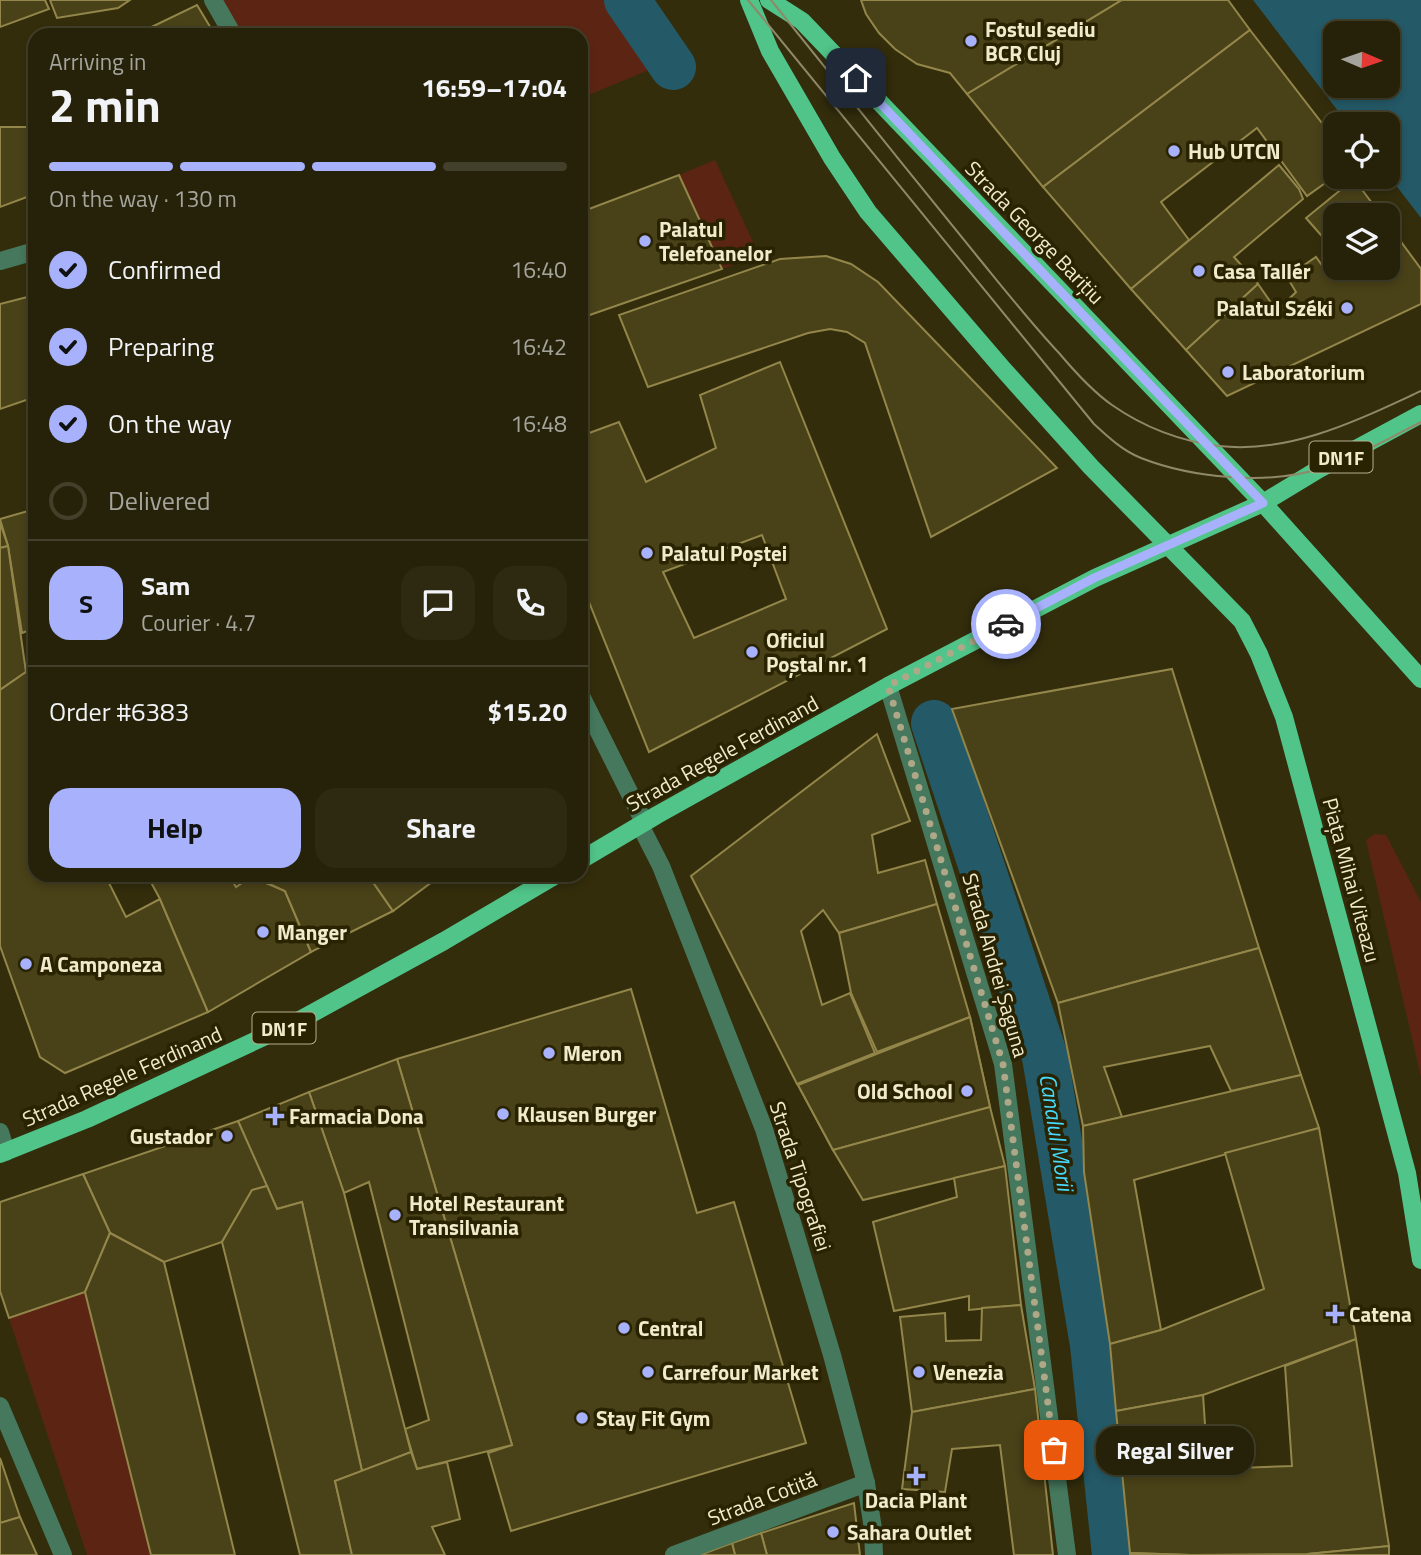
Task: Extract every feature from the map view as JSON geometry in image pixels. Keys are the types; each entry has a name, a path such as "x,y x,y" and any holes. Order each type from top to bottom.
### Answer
{"main road":[{"path":"749,0 770,51 832,158 868,212 1091,467 1168,546"},
{"name":"Strada George Barițiu","path":"769,0 802,21 1263,503"},
{"name":"DN1F","path":"1263,503 1319,469 1421,414"},
{"path":"1263,503 1421,679"},
{"name":"Strada Regele Ferdinand","path":"588,856 888,686 1059,595 1263,503"},
{"name":"Piața Mihai Viteazu","path":"1168,546 1242,621 1274,689 1391,1110 1407,1173 1421,1260"},
{"name":"Strada Regele Ferdinand","path":"3,1153 87,1119 300,1020 544,882"}],"street":[{"path":"213,0 229,28"},
{"path":"0,261 28,253"},
{"name":"Strada Andrei Șaguna","path":"888,686 1003,1064 1067,1555"},
{"name":"Strada Tipografiei","path":"588,711 661,866 764,1129 832,1355 866,1483 874,1555"},
{"path":"0,1132 3,1153"},
{"path":"0,1406 63,1555"},
{"name":"Strada Cotită","path":"674,1555 866,1483"}],"shaded area":[{"path":"219,0 616,0 661,65 588,95 588,28 235,28"},
{"path":"715,160 759,255 722,269 679,175"},
{"path":"1375,834 1386,835 1421,902 1421,1077 1366,840"},
{"path":"85,1292 151,1555 87,1555 9,1318"}],"water":[{"path":"1253,0 1421,0 1421,218 1399,189 1400,112 1339,112 1328,98 1400,98 1400,21 1323,21 1323,91"}],"building":[{"path":"0,0 45,0 49,9 0,27"},
{"path":"50,0 130,0 118,8 57,18"},
{"name":"Fostul sediu BCR Cluj","path":"861,0 1122,0 967,94 950,73 917,64 895,49 879,33 866,14"},
{"path":"1122,0 1228,0 1250,30 1043,187 967,94"},
{"path":"197,5 211,28 149,28"},
{"path":"1250,30 1323,124 1323,185 1307,196 1257,128 1161,202 1189,240 1131,289 1043,187"},
{"path":"0,127 28,127 28,197 0,207"},
{"name":"Casa Tallér","path":"1279,165 1299,189 1303,199 1234,257 1258,284 1186,350 1131,289"},
{"name":"Palatul Telefoanelor","path":"679,175 722,269 588,316 588,209"},
{"path":"1342,189 1362,189 1372,203 1324,203"},
{"path":"1323,204 1323,237 1306,218"},
{"name":"Palatul Széki","path":"1400,240 1421,269 1421,304 1227,396 1186,350 1258,284 1277,311 1296,292 1287,277 1316,257 1323,267 1323,280 1400,280"},
{"path":"826,256 851,264 878,282 1057,468 931,537 865,343 847,332 830,329 808,333 648,387 619,315 780,259"},
{"path":"28,297 28,399 0,409 0,304"},
{"name":"Palatul Poștei","path":"780,362 887,629 649,752 588,600 588,433 619,422 646,482 716,448 700,395","holes":["762,535 786,599 694,638 663,572"]},
{"path":"28,511 28,631 22,633 8,546 0,519"},
{"path":"0,523 8,546 0,548"},
{"path":"8,546 26,672 0,690 0,548"},
{"path":"1172,669 1259,948 1058,1003 952,709"},
{"path":"26,672 28,882 108,882 126,917 160,899 208,1012 65,1073 40,1057 0,946 0,690"},
{"path":"877,734 910,821 872,835 878,873 925,860 937,904 839,933 823,910 801,931 822,1005 850,993 875,1053 797,1084 691,876"},
{"path":"151,882 233,882 236,887 244,882 263,882 285,891 311,952 208,1012"},
{"path":"265,882 373,882 393,911 311,952 285,891"},
{"path":"373,882 432,882 393,911"},
{"path":"937,904 970,1017 877,1052 851,993 839,933"},
{"path":"1259,948 1301,1075 1231,1091 1210,1046 1104,1067 1122,1117 1083,1126 1058,1003"},
{"name":"Central","path":"631,989 697,1213 734,1202 806,1443 511,1531 488,1453 512,1445 397,1059"},
{"path":"970,1017 990,1107 833,1150 798,1085","holes":["918,1078 923,1099 885,1119 882,1092"]},
{"path":"970,1017 990,1107 833,1150 798,1085"},
{"path":"397,1059 512,1445 417,1469 405,1429 429,1420 369,1182 344,1193 309,1092"},
{"path":"1301,1075 1319,1128 1134,1180 1161,1330 1110,1344 1084,1172 1083,1126"},
{"path":"309,1092 344,1193 411,1452 362,1471 302,1202 277,1209 238,1121"},
{"path":"990,1107 1005,1166 863,1200 833,1150"},
{"path":"238,1121 267,1186 252,1190 222,1242 164,1262 110,1233 83,1174"},
{"path":"1319,1128 1356,1339 1203,1395 1116,1411 1110,1344 1161,1330 1264,1289 1225,1153"},
{"path":"1005,1166 1021,1305 969,1310 969,1296 894,1311 873,1222 957,1197 954,1178"},
{"path":"83,1174 110,1233 85,1292 9,1318 0,1291 0,1202"},
{"path":"267,1186 277,1209 302,1202 362,1471 335,1481 352,1555 300,1555 222,1242 252,1190"},
{"path":"110,1233 164,1262 235,1555 151,1555 85,1292"},
{"path":"1021,1305 1035,1389 912,1412 900,1317 945,1313 946,1341 981,1340 982,1308"},
{"path":"1356,1339 1389,1546 1308,1554 1130,1553 1116,1411 1203,1395 1208,1469 1292,1466 1285,1366"},
{"path":"1035,1389 1053,1555 1014,1555 1000,1445 952,1449 945,1492 902,1489 912,1412"},
{"path":"411,1452 417,1469 447,1462 460,1519 432,1527 445,1555 352,1555 335,1481"},
{"path":"0,1458 20,1517 0,1523"},
{"path":"854,1503 860,1555 767,1555 761,1533"},
{"path":"20,1517 37,1555 0,1555 0,1523"},
{"path":"761,1533 767,1555 735,1555 732,1543"},
{"path":"732,1543 735,1555 700,1555"},
{"path":"1389,1546 1389,1555 1308,1555 1308,1554"},
{"path":"1130,1553 1191,1555 1130,1555"}],"waterway":[{"name":"Canalul Morii","path":"627,0 673,67"},
{"name":"Canalul Morii","path":"934,723 1045,1057 1093,1345 1115,1555"}],"tram line":[{"path":"748,0 1094,424 1128,452 1161,465 1206,474 1276,477 1332,465 1421,422"},
{"path":"771,0 1027,317 1084,381 1124,413 1150,427 1190,441 1246,447 1298,440 1348,423 1421,391"}],"way so far":[{"path":"1006,624 888,686 1003,1064 1054,1450"}],"place":[{"name":"Fostul sediu BCR Cluj","path":"971,41"},
{"name":"Hub UTCN","path":"1174,151"},
{"name":"Palatul Telefoanelor","path":"645,241"},
{"name":"Casa Tallér","path":"1199,271"},
{"name":"Palatul Széki","path":"1347,308"},
{"name":"Laboratorium","path":"1228,372"},
{"name":"Palatul Poștei","path":"647,553"},
{"name":"Oficiul Poștal nr. 1","path":"752,652"},
{"name":"Manger","path":"263,932"},
{"name":"A Camponeza","path":"26,964"},
{"name":"Meron","path":"549,1053"},
{"name":"Old School","path":"967,1091"},
{"name":"Klausen Burger","path":"503,1114"},
{"name":"Farmacia Dona","path":"275,1116"},
{"name":"Gustador","path":"227,1136"},
{"name":"Hotel Restaurant Transilvania","path":"395,1215"},
{"name":"Catena","path":"1335,1314"},
{"name":"Central","path":"624,1328"},
{"name":"Carrefour Market","path":"648,1372"},
{"name":"Venezia","path":"919,1372"},
{"name":"Stay Fit Gym","path":"582,1418"},
{"name":"Regal Silver","path":"1054,1450"},
{"name":"Dacia Plant","path":"916,1476"},
{"name":"Sahara Outlet","path":"833,1532"}],"route":[{"path":"856,78 1263,503 1094,578 1006,624"}]}
